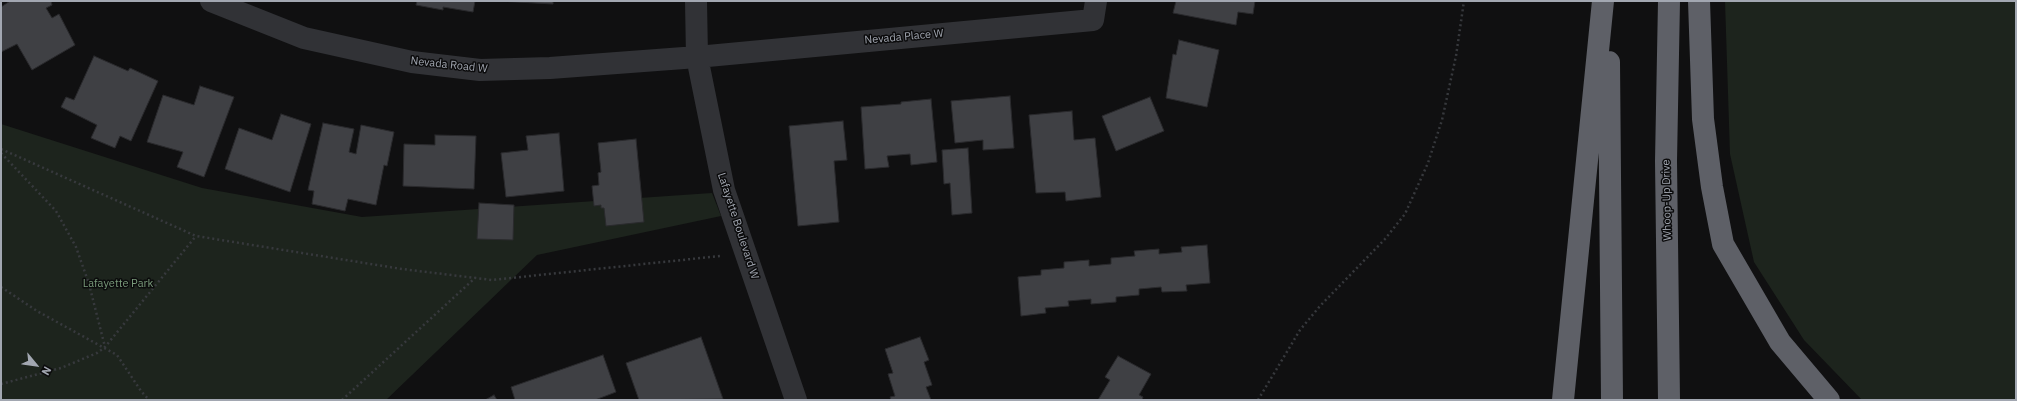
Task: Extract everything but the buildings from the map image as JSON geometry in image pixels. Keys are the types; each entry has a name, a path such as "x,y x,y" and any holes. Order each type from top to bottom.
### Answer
{"highway":[{"path":"1563,400 1603,1"},
{"path":"1609,1 1612,400"},
{"name":"Whoop-Up Drive","path":"1669,1 1666,161 1669,400"},
{"path":"1699,1 1703,119 1712,187 1723,244 1780,342 1829,400"}],"street":[{"name":"Nevada Road W","path":"211,1 304,38 412,62 480,70 550,68 697,57"},
{"name":"Lafayette Boulevard W","path":"696,1 697,57 724,190 796,400"},
{"name":"Nevada Place W","path":"697,57 1093,20 1096,1"}],"path":[{"path":"1258,400 1300,330 1320,306 1385,239 1408,207 1428,163 1442,120 1456,56 1464,1"},
{"path":"1,149 196,236 402,269 492,280 746,253"},
{"path":"1,153 56,211 76,247 90,284 105,347"},
{"path":"1,384 61,368 86,358 105,347 196,236"},
{"path":"342,400 475,278"},
{"path":"1,287 37,311 105,347 117,355 141,391 149,400"}],"green space":[{"path":"1725,1 2016,1 2016,400 1862,400 1804,340 1754,262 1730,154"},
{"name":"Lafayette Park","path":"1,124 202,188 362,217 712,193 721,216 537,255 386,400 1,400"}]}
